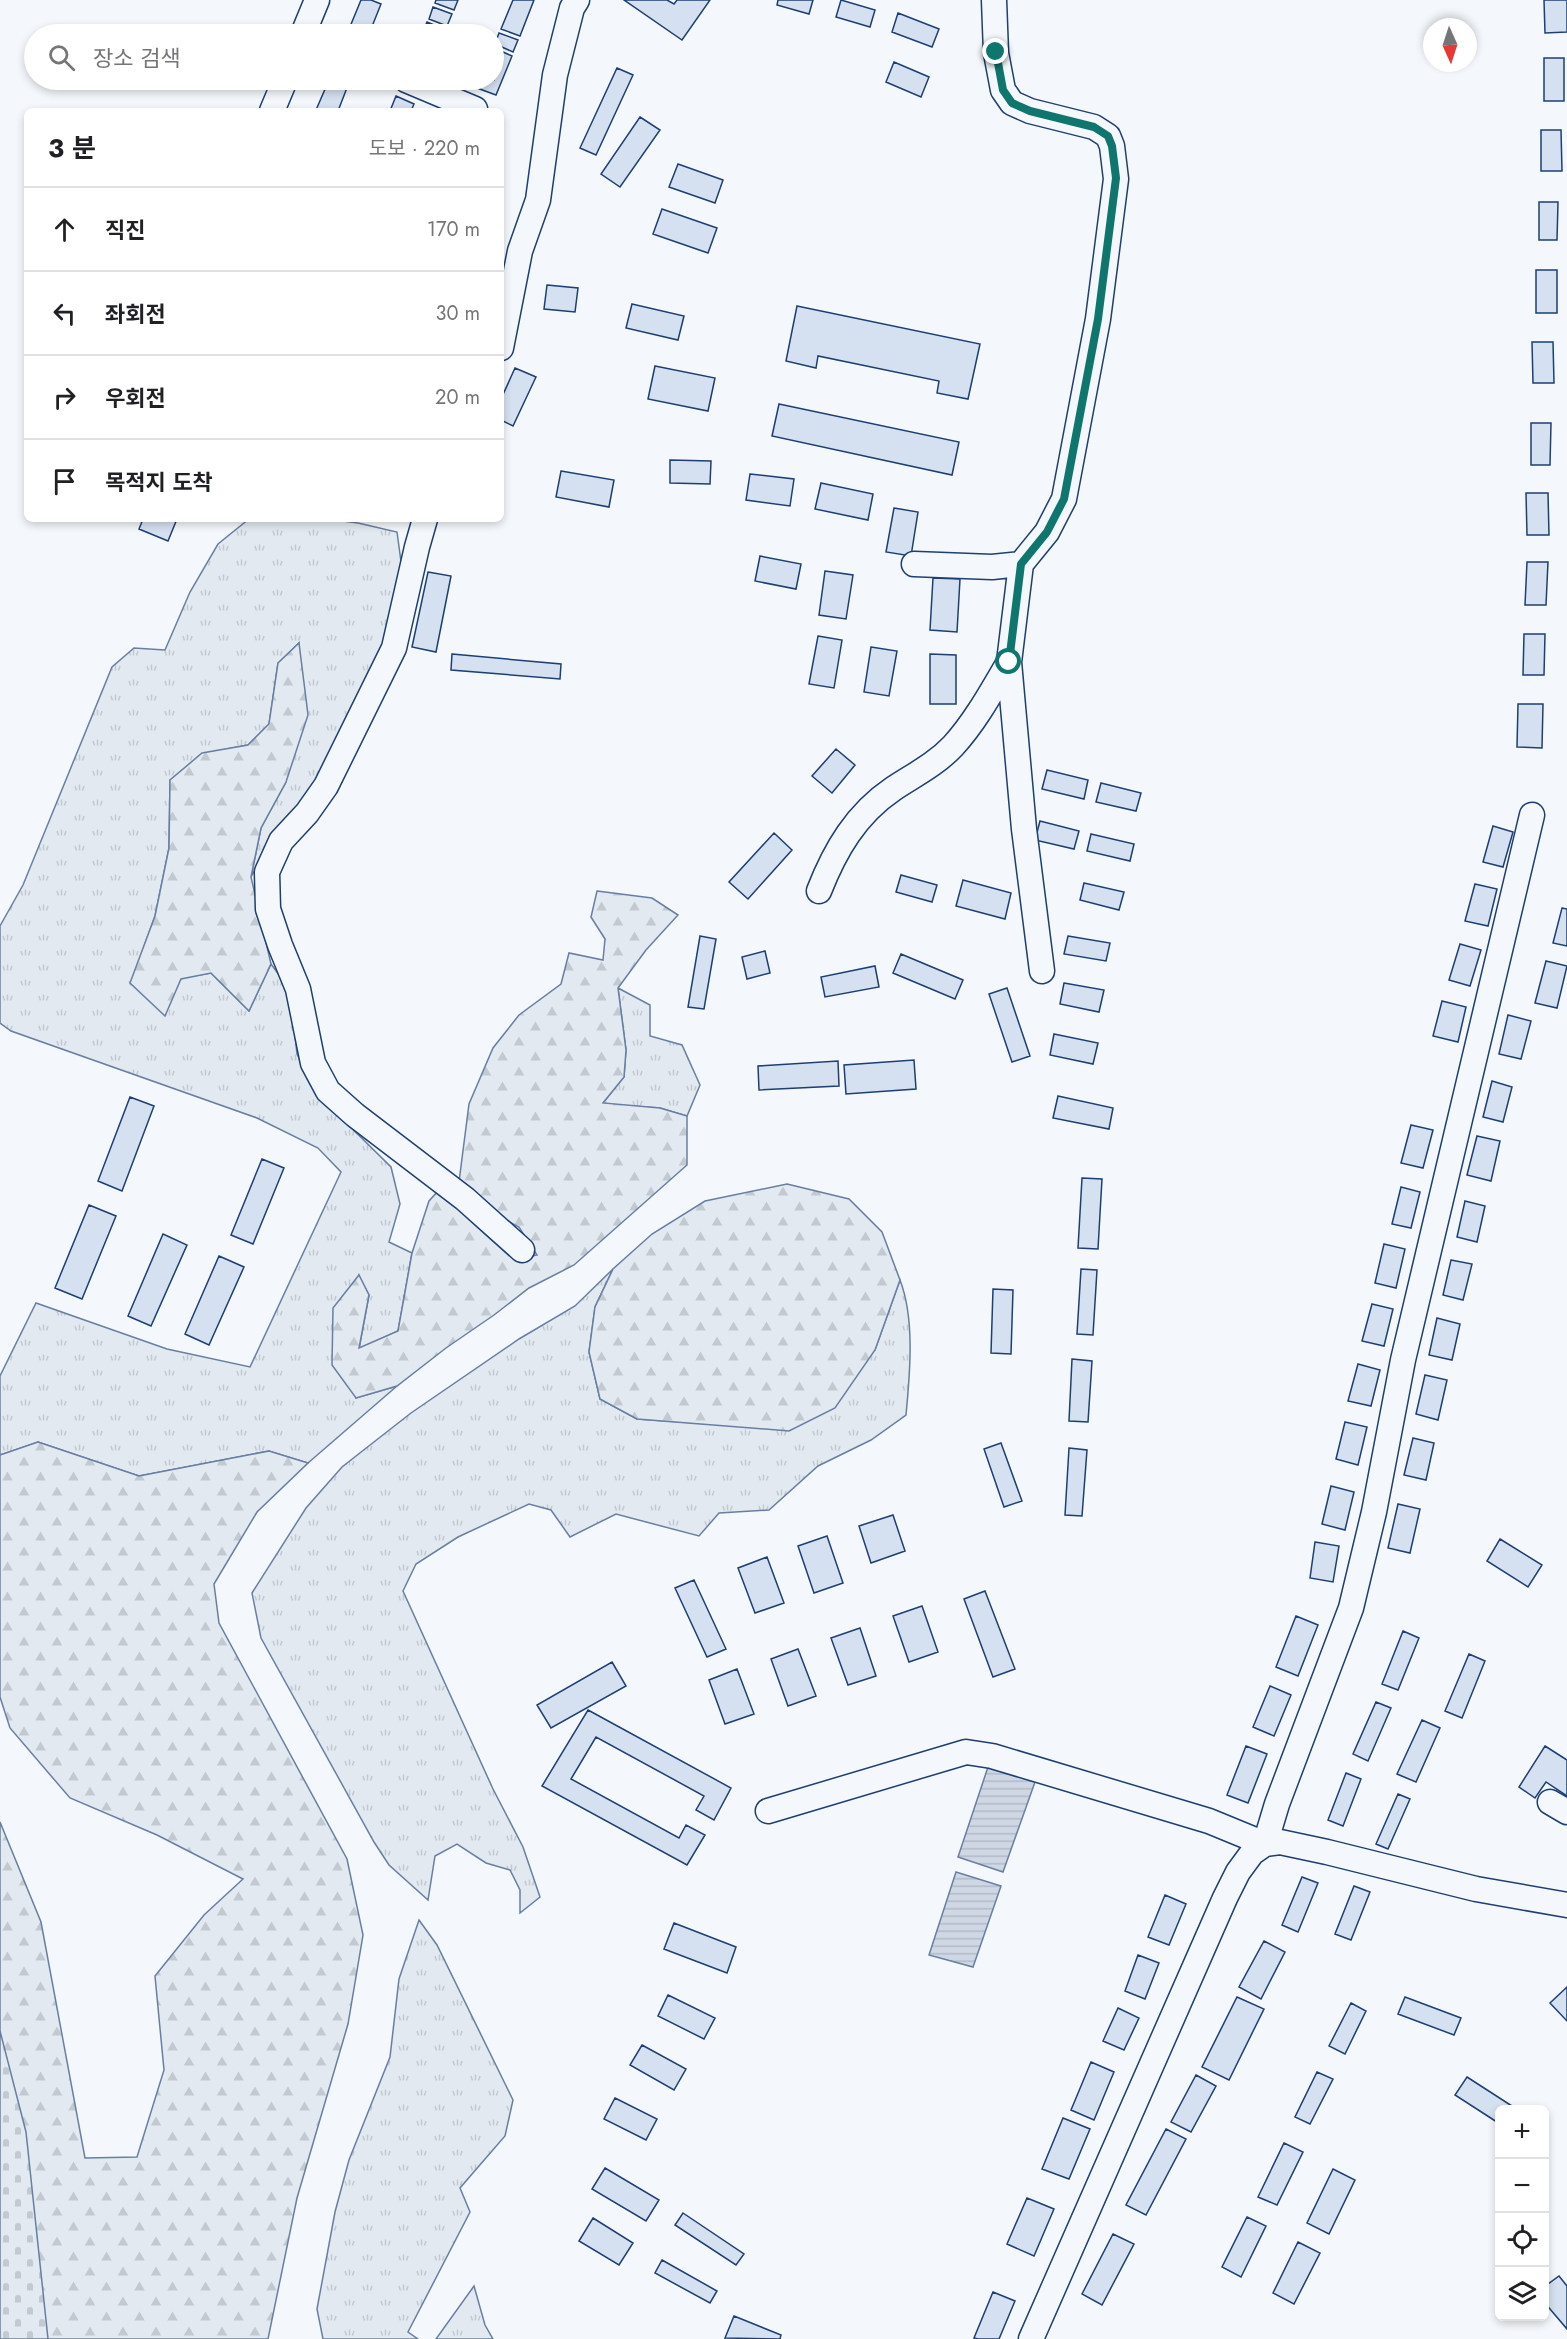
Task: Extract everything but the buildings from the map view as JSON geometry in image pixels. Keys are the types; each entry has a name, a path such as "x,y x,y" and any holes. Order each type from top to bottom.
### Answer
{"street":[{"path":"307,24 317,0"},
{"path":"504,333 520,251 538,200 555,75 572,8 577,0"},
{"path":"994,0 996,52 1003,90 1012,103 1030,111 1094,127 1108,136 1112,146 1116,178 1098,319 1064,499 1047,532 1021,564 1009,662 1023,829 1042,971"},
{"path":"273,108 281,90"},
{"path":"430,90 473,108"},
{"path":"424,522 394,648 326,786 307,813 281,841 267,872 268,909 298,989 313,1063 328,1091 355,1115 465,1198 522,1250"},
{"path":"914,564 992,567 1021,564"},
{"path":"819,891 828,867 854,825 892,789 927,769 953,746 985,703 1009,662"},
{"path":"1265,1844 1277,1804 1351,1608 1374,1512 1403,1360 1532,815"},
{"path":"768,1811 966,1752 992,1756 1209,1821 1265,1844"},
{"path":"1030,2339 1225,1898 1252,1853 1265,1844 1280,1842 1476,1889 1567,1905"}],"green space":[{"path":"245,522 350,522 397,532 402,569 392,627 323,777 266,850 251,877 261,828 286,782 299,643 278,663 269,724 248,745 202,754 170,780 169,848 155,916 131,983 211,973 249,1011 271,964 285,983 293,1017 297,1054 317,1094 391,1167 400,1204 389,1242 412,1253 398,1331 359,1349 369,1295 359,1276 356,1398 397,1386 308,1463 269,1451 139,1476 38,1442 0,1455 0,1376 36,1303 167,1349 250,1367 341,1172 318,1148 257,1118 11,1031 0,1023 0,926 23,885 112,667 134,648 165,650 190,592 218,544"},
{"path":"299,643 308,715 286,782 261,828 251,877 271,964 249,1011 211,973 181,979 165,1016 130,983 155,916 169,848 170,780 202,753 248,745 269,724 278,663"},
{"path":"597,891 652,898 678,915 646,950 618,988 626,1050 624,1077 603,1103 660,1108 687,1116 687,1165 574,1265 529,1288 397,1386 356,1398 332,1365 333,1308 359,1275 369,1295 359,1348 398,1331 412,1253 429,1201 441,1188 477,1226 517,1259 537,1255 519,1227 495,1214 459,1182 469,1104 493,1048 519,1015 561,984 569,953 603,960 605,939 591,917"},
{"path":"618,988 650,1005 650,1036 682,1045 700,1085 687,1116 660,1108 602,1104 624,1077 626,1050"},
{"path":"787,1184 849,1199 882,1232 900,1280 875,1350 835,1408 789,1431 637,1419 600,1399 589,1352 595,1307 613,1269 652,1234 705,1201"},
{"path":"613,1269 595,1307 589,1352 600,1399 637,1419 711,1424 875,1350 900,1280 905,1295 910,1329 906,1415 871,1440 818,1466 769,1510 719,1513 699,1536 616,1514 570,1537 551,1510 529,1504 458,1537 416,1564 403,1591 493,1789 523,1847 540,1897 520,1913 520,1890 510,1870 486,1863 457,1844 435,1856 428,1900 389,1865 374,1842 261,1638 252,1593 306,1508 342,1467 411,1413 519,1339 575,1306"},
{"path":"38,1442 139,1476 269,1451 308,1463 257,1512 214,1584 219,1623 347,1859 363,1935 348,2024 297,2198 268,2339 0,2339 0,1822 41,1922 85,2158 137,2157 164,2070 155,1976 204,1915 243,1879 157,1835 70,1798 10,1728 0,1697 0,1455"},
{"path":"419,1920 437,1945 513,2100 505,2136 460,2188 470,2212 408,2332 418,2339 323,2339 317,2309 335,2212 349,2160 390,2057 399,1979"},
{"path":"0,2031 26,2132 48,2339 0,2339"},
{"path":"474,2286 485,2325 493,2339 436,2339"}],"shaded area":[{"path":"988,1767 1035,1782 1003,1872 958,1857"},
{"path":"956,1872 1001,1886 973,1967 929,1955"}],"route":[{"path":"996,52 1003,90 1012,103 1030,111 1094,127 1108,136 1112,146 1116,178 1098,319 1064,499 1047,532 1021,564 1009,662"}]}
